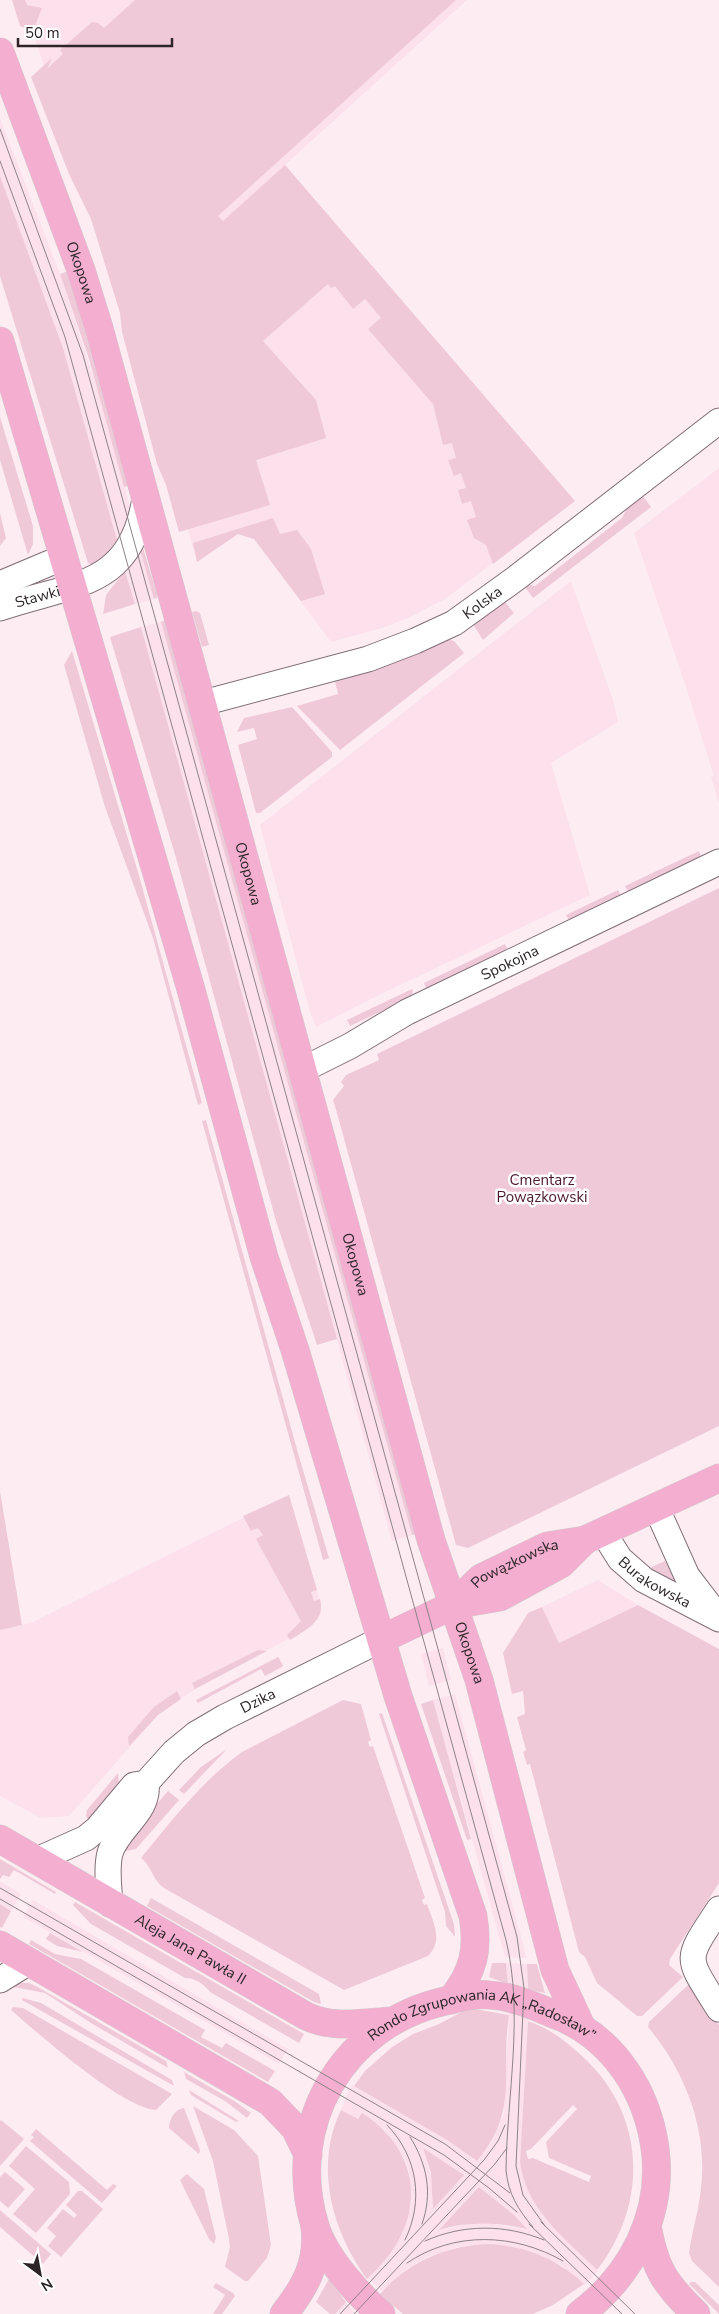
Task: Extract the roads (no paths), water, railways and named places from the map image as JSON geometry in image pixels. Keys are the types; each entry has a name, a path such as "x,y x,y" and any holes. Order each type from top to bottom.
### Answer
{"main road":[{"name":"Okopowa","path":"0,52 81,270 202,703 431,1540 479,1680 553,1962 567,1999 581,2026"},
{"path":"0,340 190,986 264,1256 296,1350 400,1702 473,1916 476,1932 474,1956 468,1976 451,2000"},
{"name":"Powązkowska","path":"382,1639 454,1605 481,1578 523,1557 547,1546 594,1536 719,1478"},
{"name":"Aleja Jana Pawła II","path":"0,1839 110,1904 313,2019 340,2024 390,2021"},
{"path":"0,1945 262,2096 291,2123 308,2155"},
{"name":"Rondo Zgrupowania AK „Radosław”","path":"381,2314 348,2280 315,2228 308,2189 308,2155 316,2113 332,2079 341,2065 364,2041 390,2021 419,2008 451,2000 474,1995 497,1995 541,2009 581,2026 609,2050 625,2070 638,2091 647,2114 654,2145 656,2176 653,2201 647,2225 636,2252 619,2277 603,2295 580,2314"},
{"path":"647,2225 652,2254 660,2272 670,2288 696,2314"},
{"path":"284,2314 299,2296 311,2272 315,2254 315,2228"}],"street":[{"name":"Kolska","path":"202,703 368,659 415,641 454,623 515,579 719,420"},
{"name":"Okopowa","path":"73,586 98,576 115,565 134,539 141,522 145,498"},
{"name":"Stawki","path":"0,584 64,557"},
{"name":"Stawki","path":"0,608 73,586"},
{"name":"Spokojna","path":"302,1070 350,1046 407,1012 719,862"},
{"name":"Burakowska","path":"656,1507 687,1576 719,1619"},
{"name":"Burakowska","path":"594,1536 636,1575 674,1597 719,1619"},
{"name":"Dzika","path":"37,1860 86,1838 97,1829 134,1785 146,1782 174,1752 196,1734 241,1709 382,1639"},
{"path":"110,1904 108,1870 110,1853 114,1842 145,1802 147,1793 146,1782"},
{"path":"719,1908 696,1943 692,1959 696,1973 719,2009"},
{"path":"0,1980 28,1962"}],"tram line":[{"path":"0,129 83,355 517,1937 524,1988 516,2166 523,2195 545,2226"},
{"path":"0,161 65,337 506,1940 514,1997 513,2055 506,2170 509,2186 515,2201 533,2227"},
{"path":"0,1888 445,2144 510,2193"},
{"path":"0,1899 444,2155 489,2188 517,2212"},
{"path":"387,2125 406,2151 415,2180 415,2210 405,2240"},
{"path":"340,2314 484,2160 498,2141 505,2125"},
{"path":"410,2137 421,2158 428,2190 422,2224"},
{"path":"354,2314 494,2165 507,2148"},
{"path":"541,2222 635,2314"},
{"path":"529,2224 622,2314"},
{"path":"425,2241 454,2231 484,2228 514,2231 544,2240"},
{"path":"407,2263 444,2245 484,2240 525,2245 563,2261"}],"park label":[{"name":"Cmentarz Powązkowski","path":"542,1188"}]}
